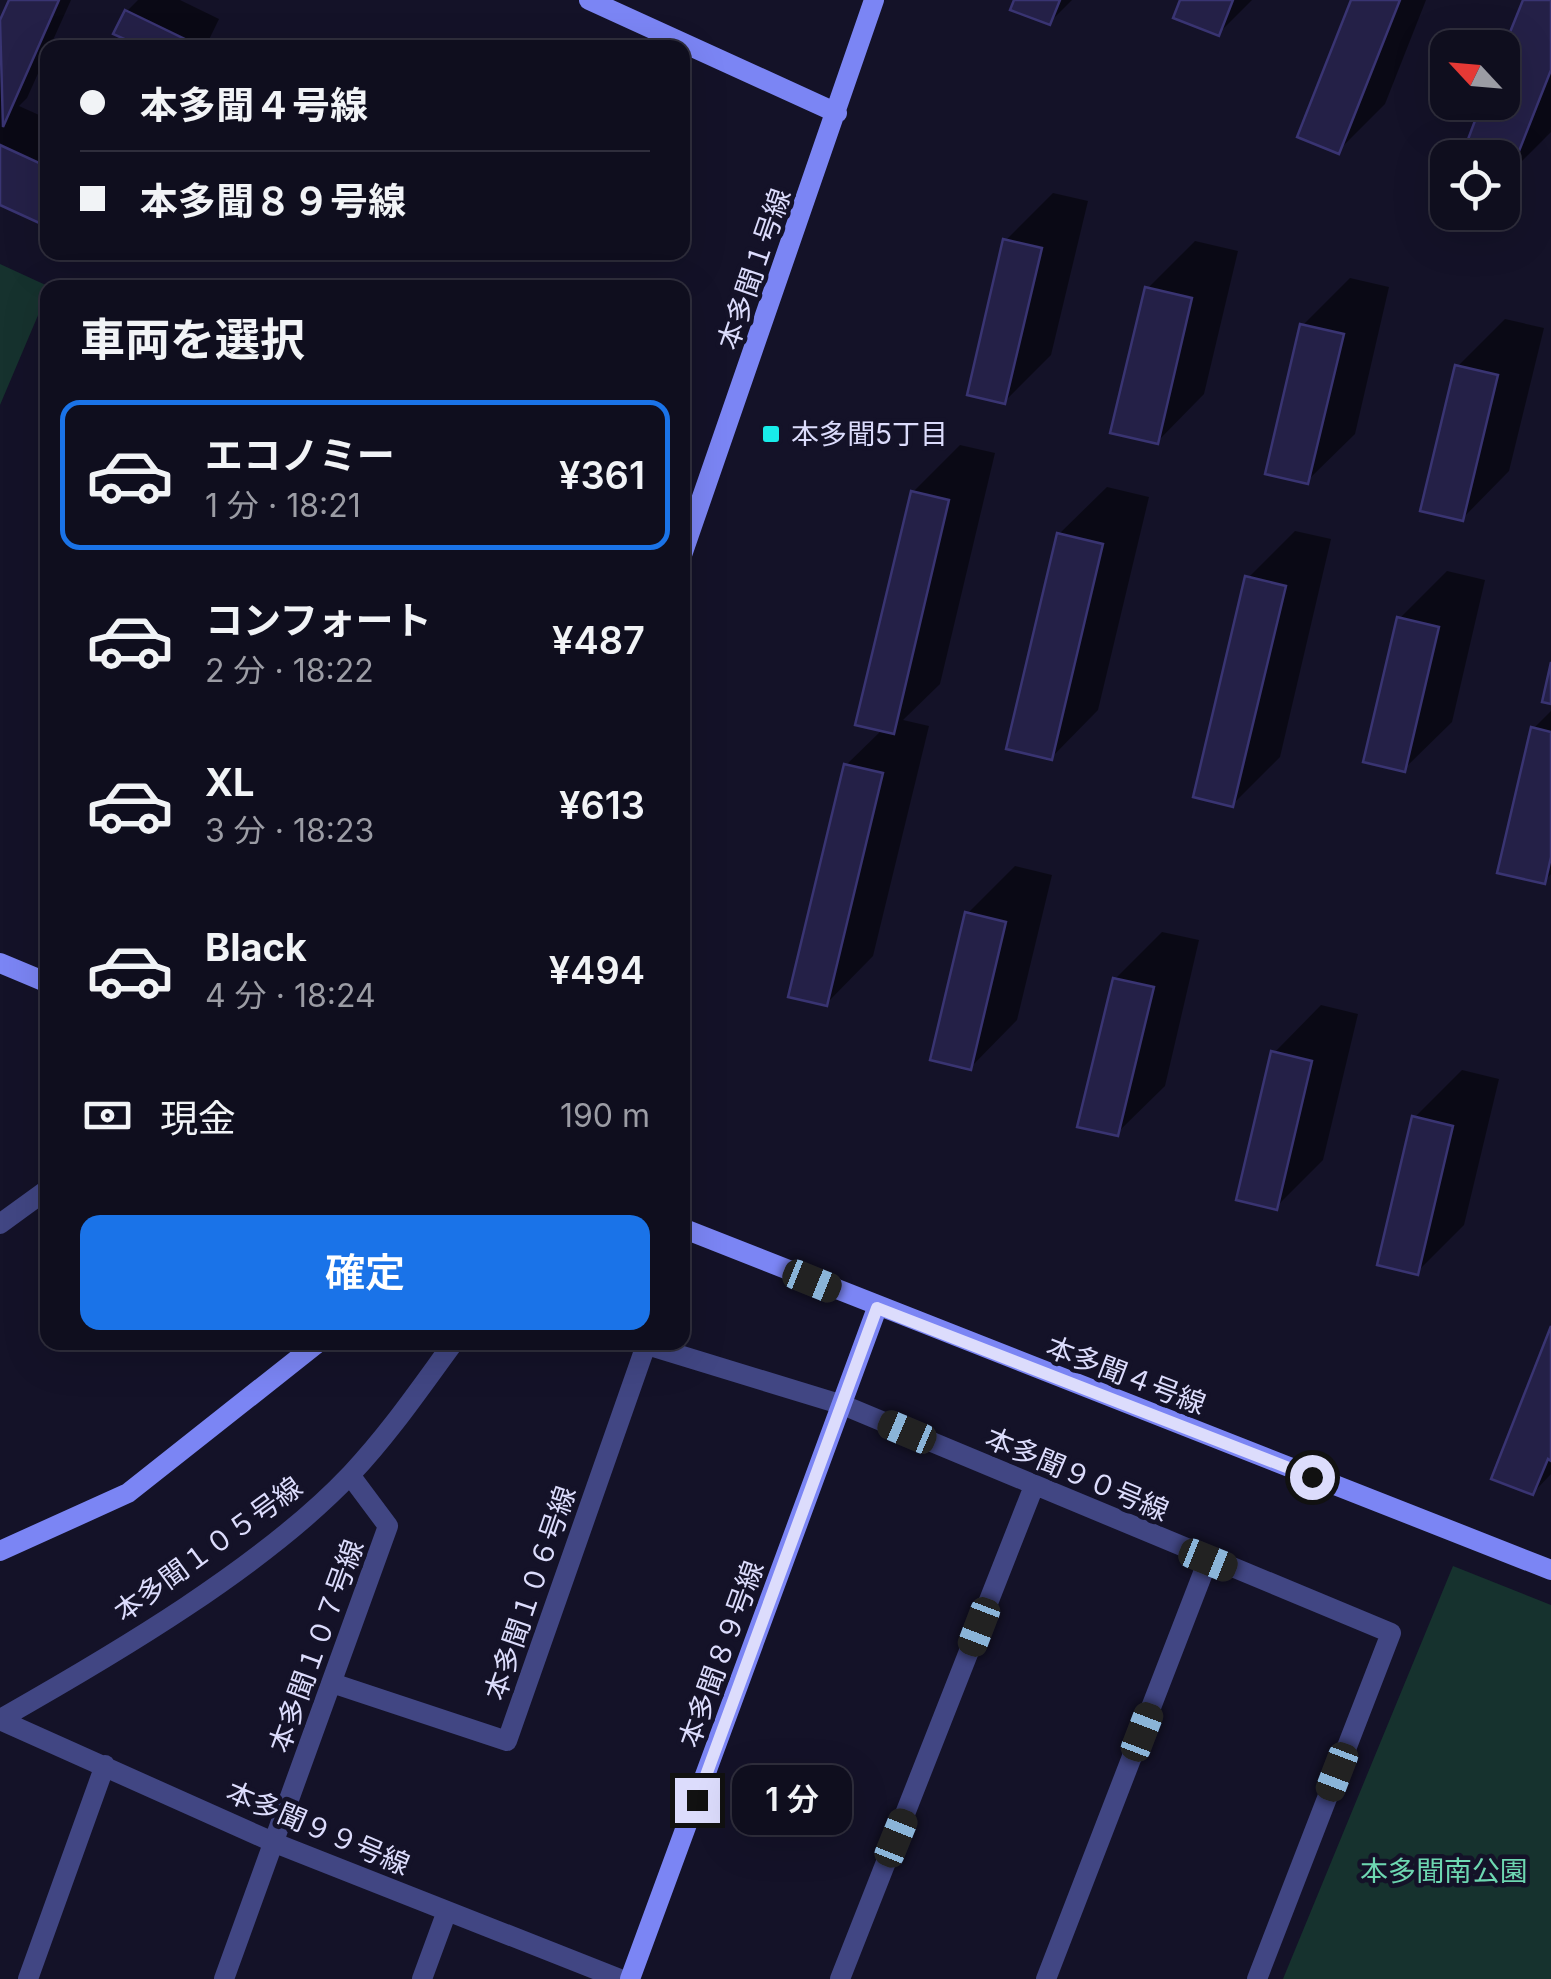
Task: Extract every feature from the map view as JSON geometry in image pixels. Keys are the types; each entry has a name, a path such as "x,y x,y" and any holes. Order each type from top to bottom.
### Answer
{"street":[{"path":"589,0 678,40"},
{"name":"本多聞１号線","path":"690,532 874,0"},
{"path":"690,46 837,112"},
{"path":"0,964 40,980"},
{"path":"0,1224 40,1196"},
{"name":"本多聞４号線","path":"690,1231 1551,1570"},
{"name":"本多聞８９号線","path":"630,1979 877,1308"},
{"path":"0,1551 128,1492 309,1350"},
{"name":"本多聞１０５号線","path":"1,1719 85,1671 226,1577 350,1475 448,1350"},
{"name":"本多聞１０６号線","path":"332,1683 506,1741 640,1350"},
{"path":"662,1350 843,1404"},
{"name":"本多聞９０号線","path":"843,1404 1208,1560 1391,1633 1257,1979"},
{"name":"本多聞１０７号線","path":"224,1979 388,1526 350,1475"},
{"path":"840,1979 1034,1486"},
{"path":"1053,1977 1208,1560"},
{"name":"本多聞９９号線","path":"1,1719 275,1844 620,1979"},
{"path":"28,1979 105,1765"},
{"path":"422,1979 447,1911"}],"green space":[{"path":"0,264 40,282 40,311 0,405"},
{"name":"本多聞南公園","path":"1453,1566 1551,1605 1551,1979 1283,1979"}],"building":[{"path":"9,0 59,0 3,127 0,20"},
{"path":"1014,0 1060,0 1050,25 1010,10"},
{"path":"1180,0 1233,0 1219,36 1173,18"},
{"path":"1351,0 1400,0 1339,154 1297,137"},
{"path":"1523,0 1551,0 1551,70 1520,149 1520,140 1468,140 1475,120 1520,120 1520,30 1511,30"},
{"path":"125,10 187,40 127,40 113,34"},
{"path":"0,145 40,163 40,223 0,205"},
{"path":"1003,239 1042,248 1005,404 967,395"},
{"path":"1145,287 1192,298 1158,444 1110,433"},
{"path":"1300,324 1344,334 1308,484 1265,474"},
{"path":"1455,365 1498,375 1463,521 1420,511"},
{"path":"911,491 949,500 894,734 855,725"},
{"path":"1057,533 1103,544 1052,760 1006,749"},
{"path":"1245,576 1286,586 1233,807 1193,797"},
{"path":"1397,617 1439,627 1405,772 1363,762"},
{"path":"1551,662 1551,704 1542,702"},
{"path":"1531,727 1551,732 1551,857 1545,884 1497,873"},
{"path":"844,764 883,773 827,1006 788,997"},
{"path":"965,912 1006,922 971,1070 930,1060"},
{"path":"1113,978 1154,987 1118,1136 1077,1127"},
{"path":"1271,1051 1312,1061 1277,1210 1236,1200"},
{"path":"1412,1116 1453,1126 1418,1275 1377,1265"},
{"path":"1551,1326 1551,1461 1548,1459 1533,1495 1491,1479"}],"place":[{"name":"本多聞5丁目","path":"771,434"}],"route":[{"path":"697,1800 877,1308 1312,1477"}]}
